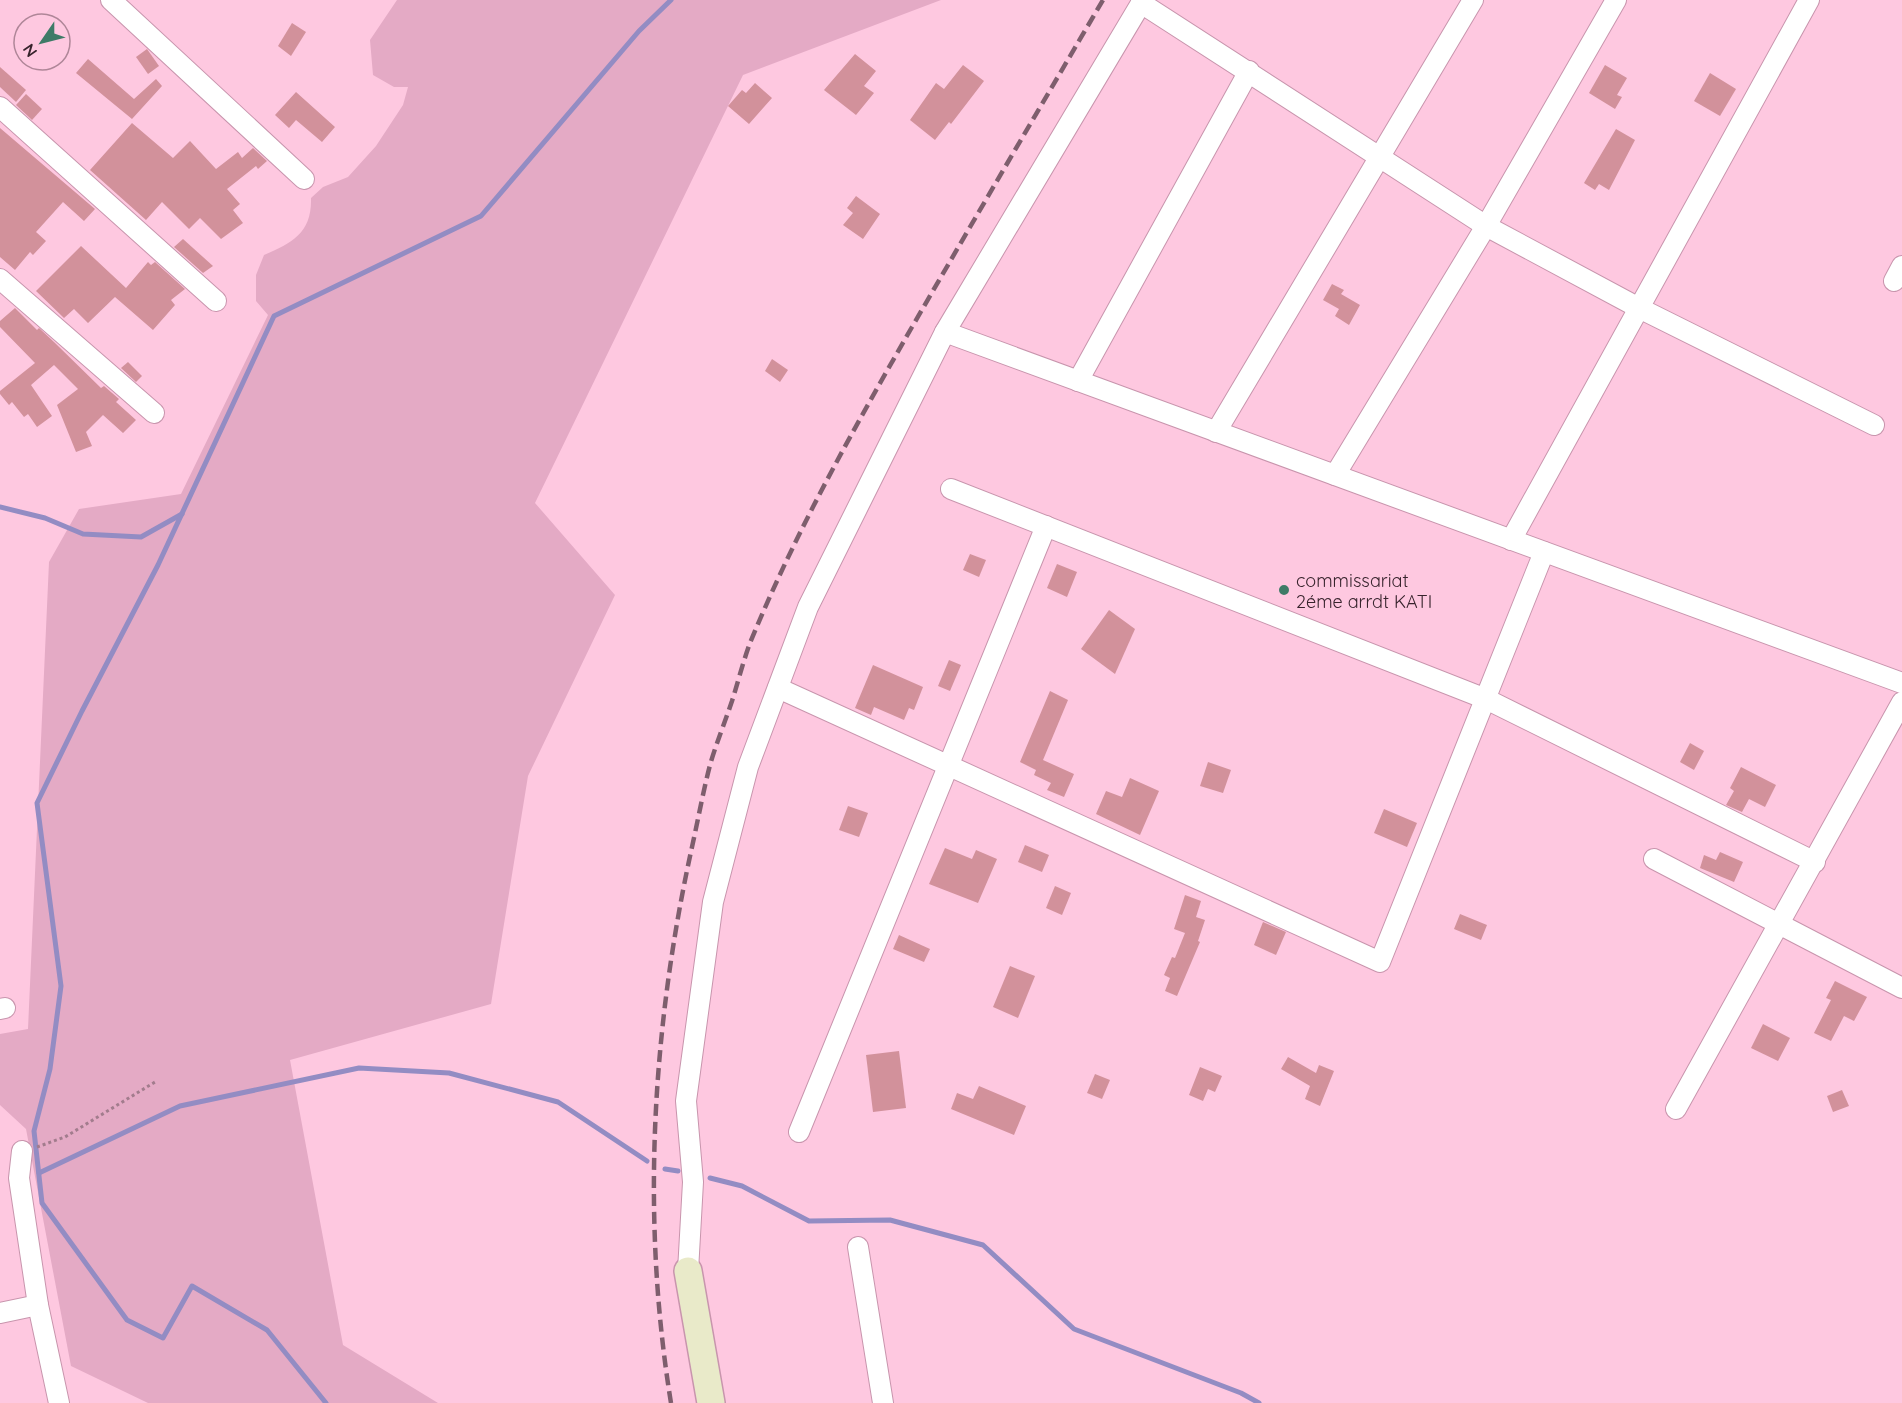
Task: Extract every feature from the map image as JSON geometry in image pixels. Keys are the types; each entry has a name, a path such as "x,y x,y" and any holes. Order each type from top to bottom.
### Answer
{"street":[{"path":"111,0 304,178"},
{"path":"1216,432 1473,0"},
{"path":"1335,475 1486,226 1616,0"},
{"path":"1510,540 1809,0"},
{"path":"711,1403 688,1271 693,1182 686,1101 713,902 748,767 808,607 945,332 1142,2 1486,226 1639,308 1874,425"},
{"path":"1078,381 1249,71"},
{"path":"0,107 216,301"},
{"path":"0,279 154,413"},
{"path":"945,332 1902,682"},
{"path":"951,489 1486,699 1815,862"},
{"path":"799,1132 1046,526"},
{"path":"778,688 1380,962 1545,552"},
{"path":"1676,1109 1902,702"},
{"path":"1654,859 1902,988"},
{"path":"22,1151 19,1178 38,1305 59,1403"},
{"path":"858,1247 884,1403"},
{"path":"0,1313 38,1305"}],"path":[{"path":"43,1146 65,1137 155,1082"}],"shaded area":[{"path":"397,0 941,0 743,75 535,503 615,595 528,776 491,1004 290,1060 343,1345 438,1403 148,1403 71,1366 26,1129 0,1105 0,1034 28,1029 49,562 79,509 181,494 268,315 256,301 256,275 264,255 284,246 299,235 308,220 311,198 323,187 348,177 376,146 403,105 408,87 394,87 373,75 370,40"}],"building":[{"path":"292,23 306,32 291,56 278,46"},
{"path":"147,49 159,66 148,74 136,57"},
{"path":"855,54 876,71 864,86 874,93 856,115 824,90"},
{"path":"88,59 134,99 156,79 162,86 132,119 76,73"},
{"path":"963,65 984,81 951,124 949,122 935,140 910,120 936,83 944,89"},
{"path":"1605,65 1627,78 1617,95 1622,97 1615,109 1589,93"},
{"path":"0,67 26,90 16,102 0,87"},
{"path":"1710,73 1736,89 1720,116 1694,101"},
{"path":"755,83 772,98 749,124 728,106 742,90 746,93"},
{"path":"296,92 335,127 322,142 296,120 289,128 275,115"},
{"path":"26,94 42,109 32,120 16,105"},
{"path":"132,123 173,158 190,141 216,169 238,152 242,158 253,148 267,161 258,169 256,166 227,189 240,204 233,210 243,223 221,239 200,218 189,229 162,202 146,220 90,170"},
{"path":"0,128 95,209 84,221 63,202 36,232 46,241 33,255 30,252 15,270 0,257"},
{"path":"1616,129 1635,140 1609,190 1599,184 1595,190 1584,183"},
{"path":"856,196 880,214 863,239 843,225 853,213 847,208"},
{"path":"183,239 213,266 203,273 174,247"},
{"path":"81,246 126,288 148,262 151,265 155,262 185,289 171,300 175,305 153,330 115,297 88,323 74,309 64,318 36,291"},
{"path":"1332,284 1344,290 1341,294 1360,305 1349,325 1335,316 1339,309 1323,300"},
{"path":"15,308 101,388 104,386 119,399 116,402 136,420 123,433 103,415 86,432 92,446 76,452 57,405 78,389 54,365 31,385 52,416 37,427 28,414 24,417 12,402 9,405 0,391 35,363 0,327 0,321"},
{"path":"772,359 788,370 780,382 765,371"},
{"path":"128,362 142,376 136,382 121,368"},
{"path":"970,554 986,560 979,577 963,570"},
{"path":"1057,564 1077,572 1067,597 1047,588"},
{"path":"1109,610 1135,629 1115,674 1081,649"},
{"path":"949,660 961,665 950,691 938,686"},
{"path":"873,665 923,687 914,710 909,708 904,720 874,707 871,715 855,708"},
{"path":"1050,691 1068,700 1043,760 1074,774 1064,797 1047,790 1051,783 1034,775 1036,770 1020,762"},
{"path":"1690,743 1704,751 1694,770 1680,762"},
{"path":"1208,762 1231,770 1223,793 1200,786"},
{"path":"1741,767 1776,785 1765,807 1749,799 1742,812 1726,805 1734,791 1730,788"},
{"path":"1130,778 1159,791 1140,835 1096,814 1106,791 1122,797"},
{"path":"848,806 868,813 859,837 839,830"},
{"path":"1384,809 1417,823 1407,847 1374,833"},
{"path":"1025,845 1049,855 1042,872 1018,862"},
{"path":"945,848 972,859 976,850 997,859 978,903 929,884"},
{"path":"1720,852 1743,862 1734,882 1700,868 1704,855 1716,860"},
{"path":"1055,886 1071,893 1062,915 1046,908"},
{"path":"1185,895 1201,901 1196,917 1205,920 1198,941 1200,942 1177,996 1165,991 1170,978 1164,975 1172,957 1175,958 1185,933 1174,929"},
{"path":"1460,914 1487,925 1481,940 1454,929"},
{"path":"1263,922 1286,932 1276,955 1254,945"},
{"path":"899,935 930,949 924,962 893,949"},
{"path":"1010,966 1035,976 1018,1018 993,1007"},
{"path":"1835,981 1867,997 1854,1021 1844,1016 1831,1041 1814,1033 1831,1000 1826,998"},
{"path":"1763,1024 1790,1038 1778,1061 1751,1048"},
{"path":"899,1051 906,1108 873,1112 866,1055"},
{"path":"1288,1057 1316,1073 1319,1065 1334,1071 1320,1106 1305,1099 1310,1086 1281,1069"},
{"path":"1200,1067 1222,1076 1215,1092 1208,1089 1203,1101 1189,1095"},
{"path":"1095,1074 1110,1080 1102,1099 1087,1093"},
{"path":"979,1086 1026,1106 1014,1135 951,1109 957,1093 973,1099"},
{"path":"1842,1090 1849,1106 1833,1112 1827,1096"}],"waterway":[{"path":"326,1403 267,1330 192,1286 163,1338 127,1320 42,1203 34,1131 50,1069 61,986 37,803 158,565 274,316 481,216 639,31 671,0"},
{"path":"0,507 45,518 83,534 141,537 182,514"},
{"path":"39,1173 180,1106 359,1068 449,1073 558,1102 647,1161"},
{"path":"665,1169 678,1171"},
{"path":"710,1178 742,1186 809,1221 890,1220 983,1245 1074,1329 1241,1393 1259,1403"}],"railway":[{"path":"671,1403 656,1264 655,1124 660,1054 678,915 712,757 750,643 767,602 826,482 912,327 1103,0"}],"place":[{"name":"commissariat 2éme arrdt KATI","path":"1284,590"}]}
